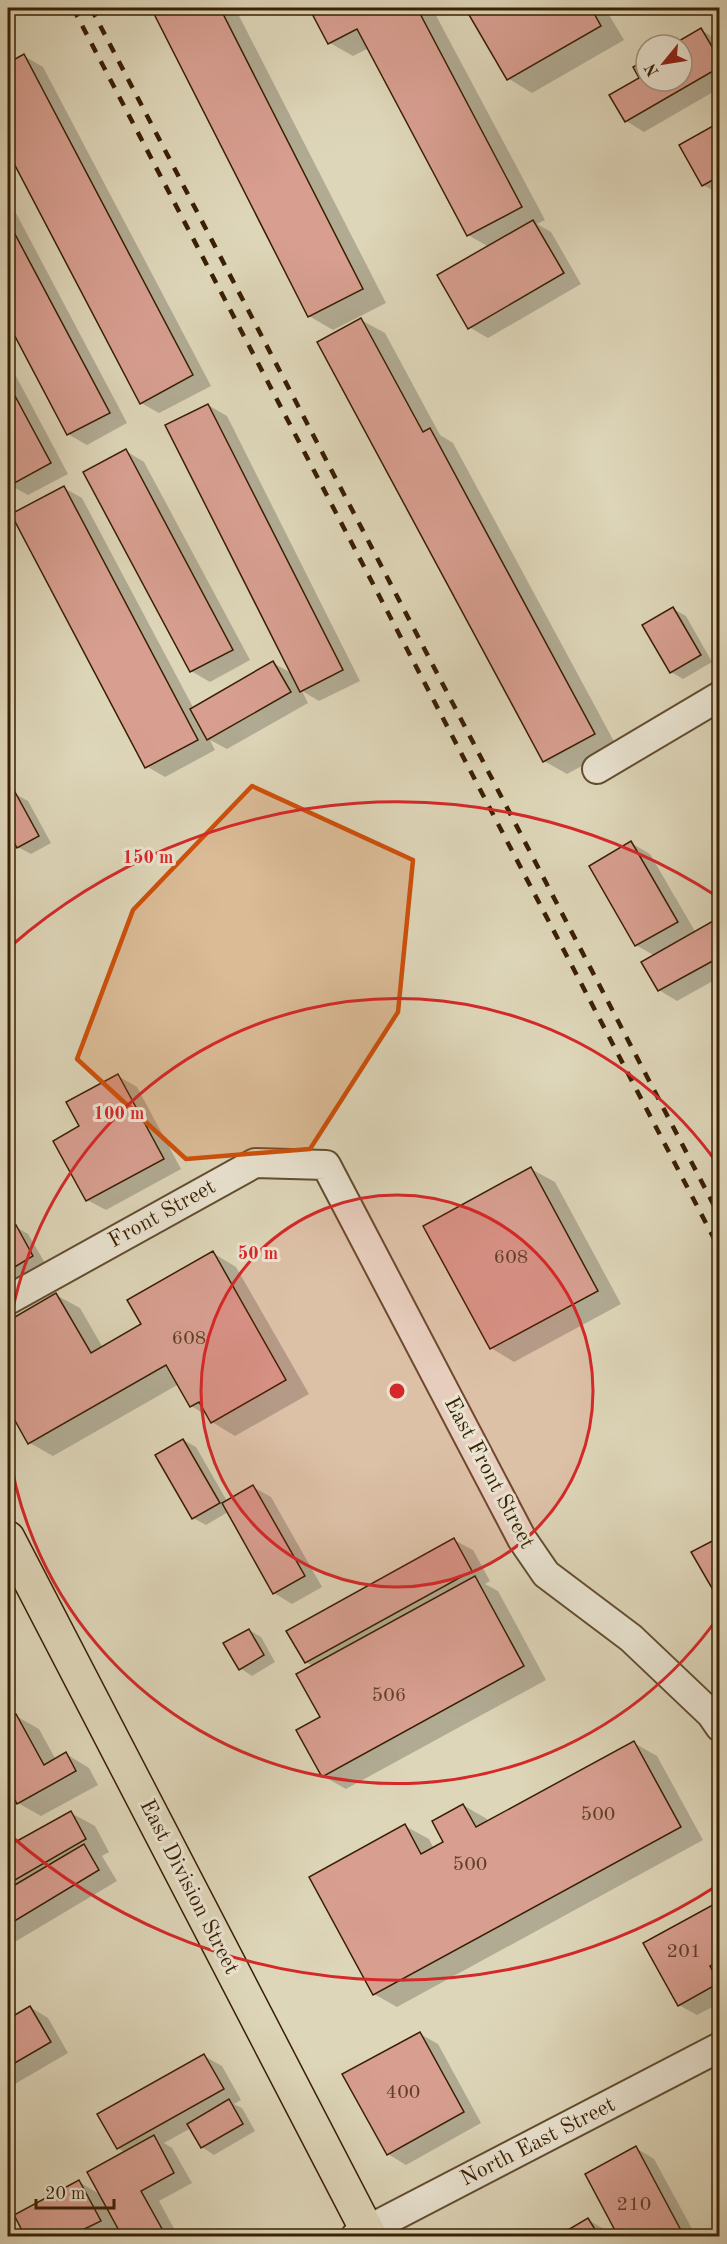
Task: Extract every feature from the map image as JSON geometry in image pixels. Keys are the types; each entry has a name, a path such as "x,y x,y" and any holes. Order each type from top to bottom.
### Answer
{"main road":[{"name":"East Division Street","path":"8,1538 365,2234"}],"street":[{"path":"597,769 720,696"},
{"name":"Front Street","path":"8,1300 255,1162 326,1165"},
{"name":"East Front Street","path":"326,1165 522,1539 546,1574 630,1638 711,1714 720,1727"},
{"name":"North East Street","path":"365,2234 720,2047"}],"highlighted area":[{"path":"252,786 413,860 398,1012 310,1149 186,1159 77,1059 133,910"}],"building":[{"path":"151,8 220,8 363,289 308,317"},
{"path":"309,8 417,8 522,207 467,236 357,29 328,44"},
{"path":"465,8 591,8 601,26 507,80"},
{"path":"701,28 720,60 720,67 694,82 694,33"},
{"path":"24,54 193,375 140,404 8,152 8,63"},
{"path":"634,81 634,93 675,93 625,122 609,95"},
{"path":"720,122 720,176 702,186 679,145"},
{"path":"533,220 564,273 468,329 437,275"},
{"path":"8,221 110,413 67,435 8,323"},
{"path":"361,318 423,432 430,428 595,734 543,762 317,342"},
{"path":"8,383 51,463 9,486 8,483"},
{"path":"208,404 343,670 300,692 165,425"},
{"path":"126,449 233,650 190,672 83,472"},
{"path":"64,486 198,740 145,768 11,514"},
{"path":"673,607 701,655 670,673 642,625"},
{"path":"273,661 291,692 207,740 190,709"},
{"path":"15,792 39,836 17,848 8,831 8,797"},
{"path":"631,841 678,922 635,946 589,866"},
{"path":"720,917 720,957 658,991 641,962"},
{"path":"118,1074 164,1159 86,1201 53,1141 79,1126 66,1102"},
{"path":"531,1167 598,1291 490,1349 423,1226"},
{"path":"16,1225 33,1256 8,1271 8,1230"},
{"path":"213,1251 286,1380 211,1423 199,1402 190,1407 166,1365 28,1444 8,1408 8,1321 56,1293 91,1353 141,1324 127,1300"},
{"path":"183,1439 220,1503 192,1519 155,1455"},
{"path":"253,1485 305,1576 273,1594 222,1503"},
{"path":"720,1537 720,1602 691,1552"},
{"path":"454,1538 472,1571 305,1663 286,1631"},
{"path":"475,1576 524,1666 322,1777 296,1730 320,1717 296,1674"},
{"path":"249,1629 264,1655 239,1670 223,1643"},
{"path":"16,1714 44,1765 66,1752 76,1771 17,1804 8,1787 8,1719"},
{"path":"634,1741 681,1827 373,1995 309,1877 405,1824 421,1854 443,1842 432,1821 463,1804 476,1827"},
{"path":"71,1811 86,1839 8,1884 8,1846"},
{"path":"84,1844 99,1870 8,1925 8,1889"},
{"path":"720,1901 720,1961 710,1966 719,1983 678,2006 643,1943"},
{"path":"30,2006 51,2042 8,2067 8,2019"},
{"path":"420,2032 464,2112 387,2155 342,2074"},
{"path":"204,2054 224,2089 117,2149 97,2114"},
{"path":"229,2099 243,2124 201,2148 187,2124"},
{"path":"154,2135 174,2173 141,2191 166,2236 122,2236 87,2172"},
{"path":"636,2146 684,2236 618,2236 585,2174"},
{"path":"79,2180 101,2221 70,2236 25,2236 14,2215"},
{"path":"588,2218 599,2236 562,2236 561,2234"}],"railway":[{"path":"73,8 720,1250"},
{"path":"91,8 720,1217"}]}
